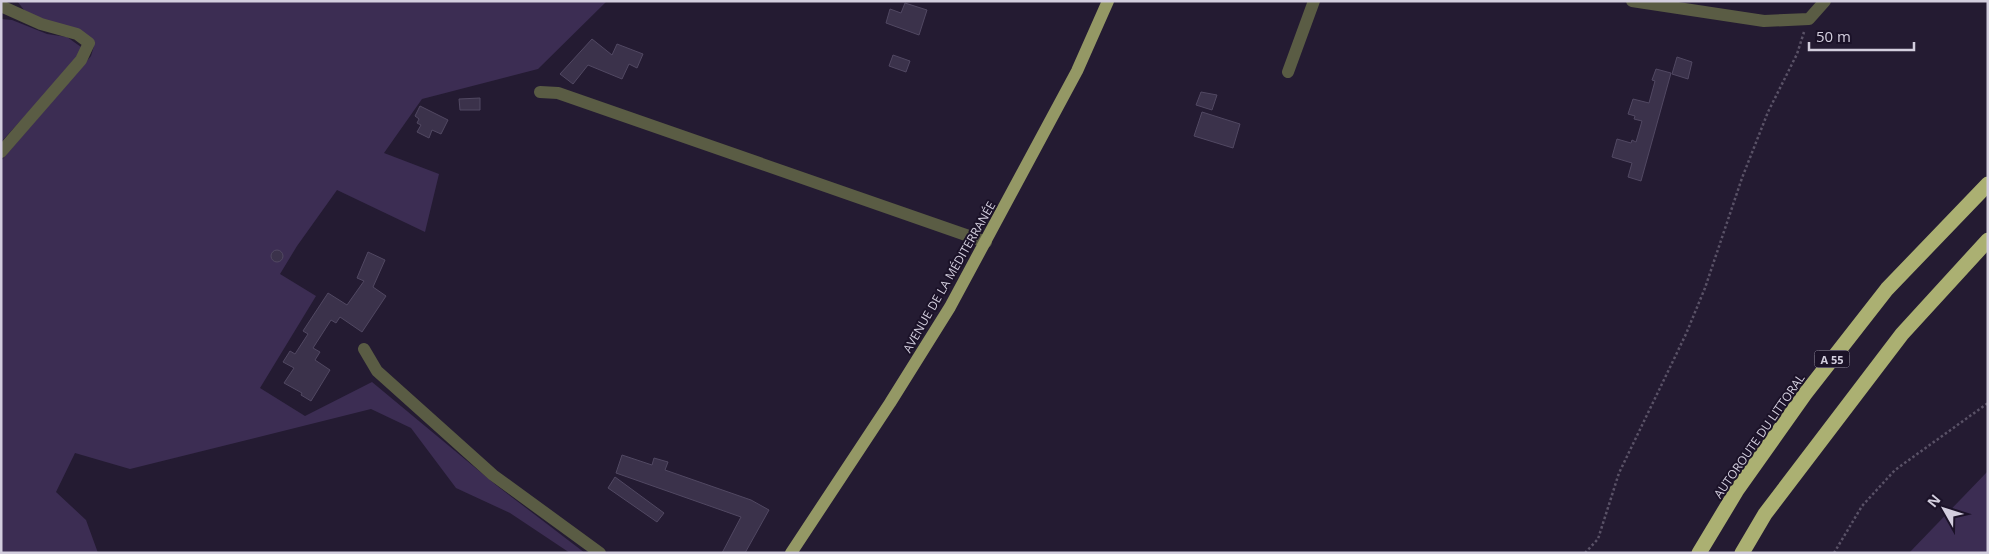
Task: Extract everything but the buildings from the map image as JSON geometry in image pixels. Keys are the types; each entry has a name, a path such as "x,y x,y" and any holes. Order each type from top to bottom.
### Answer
{"highway":[{"name":"AUTOROUTE DU LITTORAL","path":"1699,553 1737,490 1805,394 1888,290 1988,184"},
{"path":"1742,553 1765,514 1890,349 1988,240"}],"main road":[{"name":"AVENUE DE LA MÉDITERRANÉE","path":"791,553 890,403 950,307 1077,71 1108,1"}],"street":[{"path":"1,152 81,60 89,43 77,34 41,24 1,6 4,1"},
{"path":"1288,72 1314,1"},
{"path":"1632,1 1764,21 1809,18 1825,1"},
{"path":"540,92 558,93 986,242"},
{"path":"364,349 377,371 494,475 600,553"}],"path":[{"path":"1584,553 1598,539 1619,473 1686,334 1705,288 1742,178 1768,112 1796,54 1809,18"},
{"path":"1834,553 1862,506 1895,470 1988,403"}],"shaded area":[{"path":"17,1 607,1 538,69 422,99 384,153 439,174 425,232 337,190 297,246 280,274 316,296 260,388 305,416 372,382 496,485 585,553 570,553 510,513 456,488 411,428 371,409 130,469 75,453 56,492 86,520 98,553 1,553 1,161 91,56 94,46 28,15"},
{"path":"1,19 12,20 47,34 67,37 81,47 79,57 1,142"},
{"path":"1988,471 1988,553 1909,553"}]}
